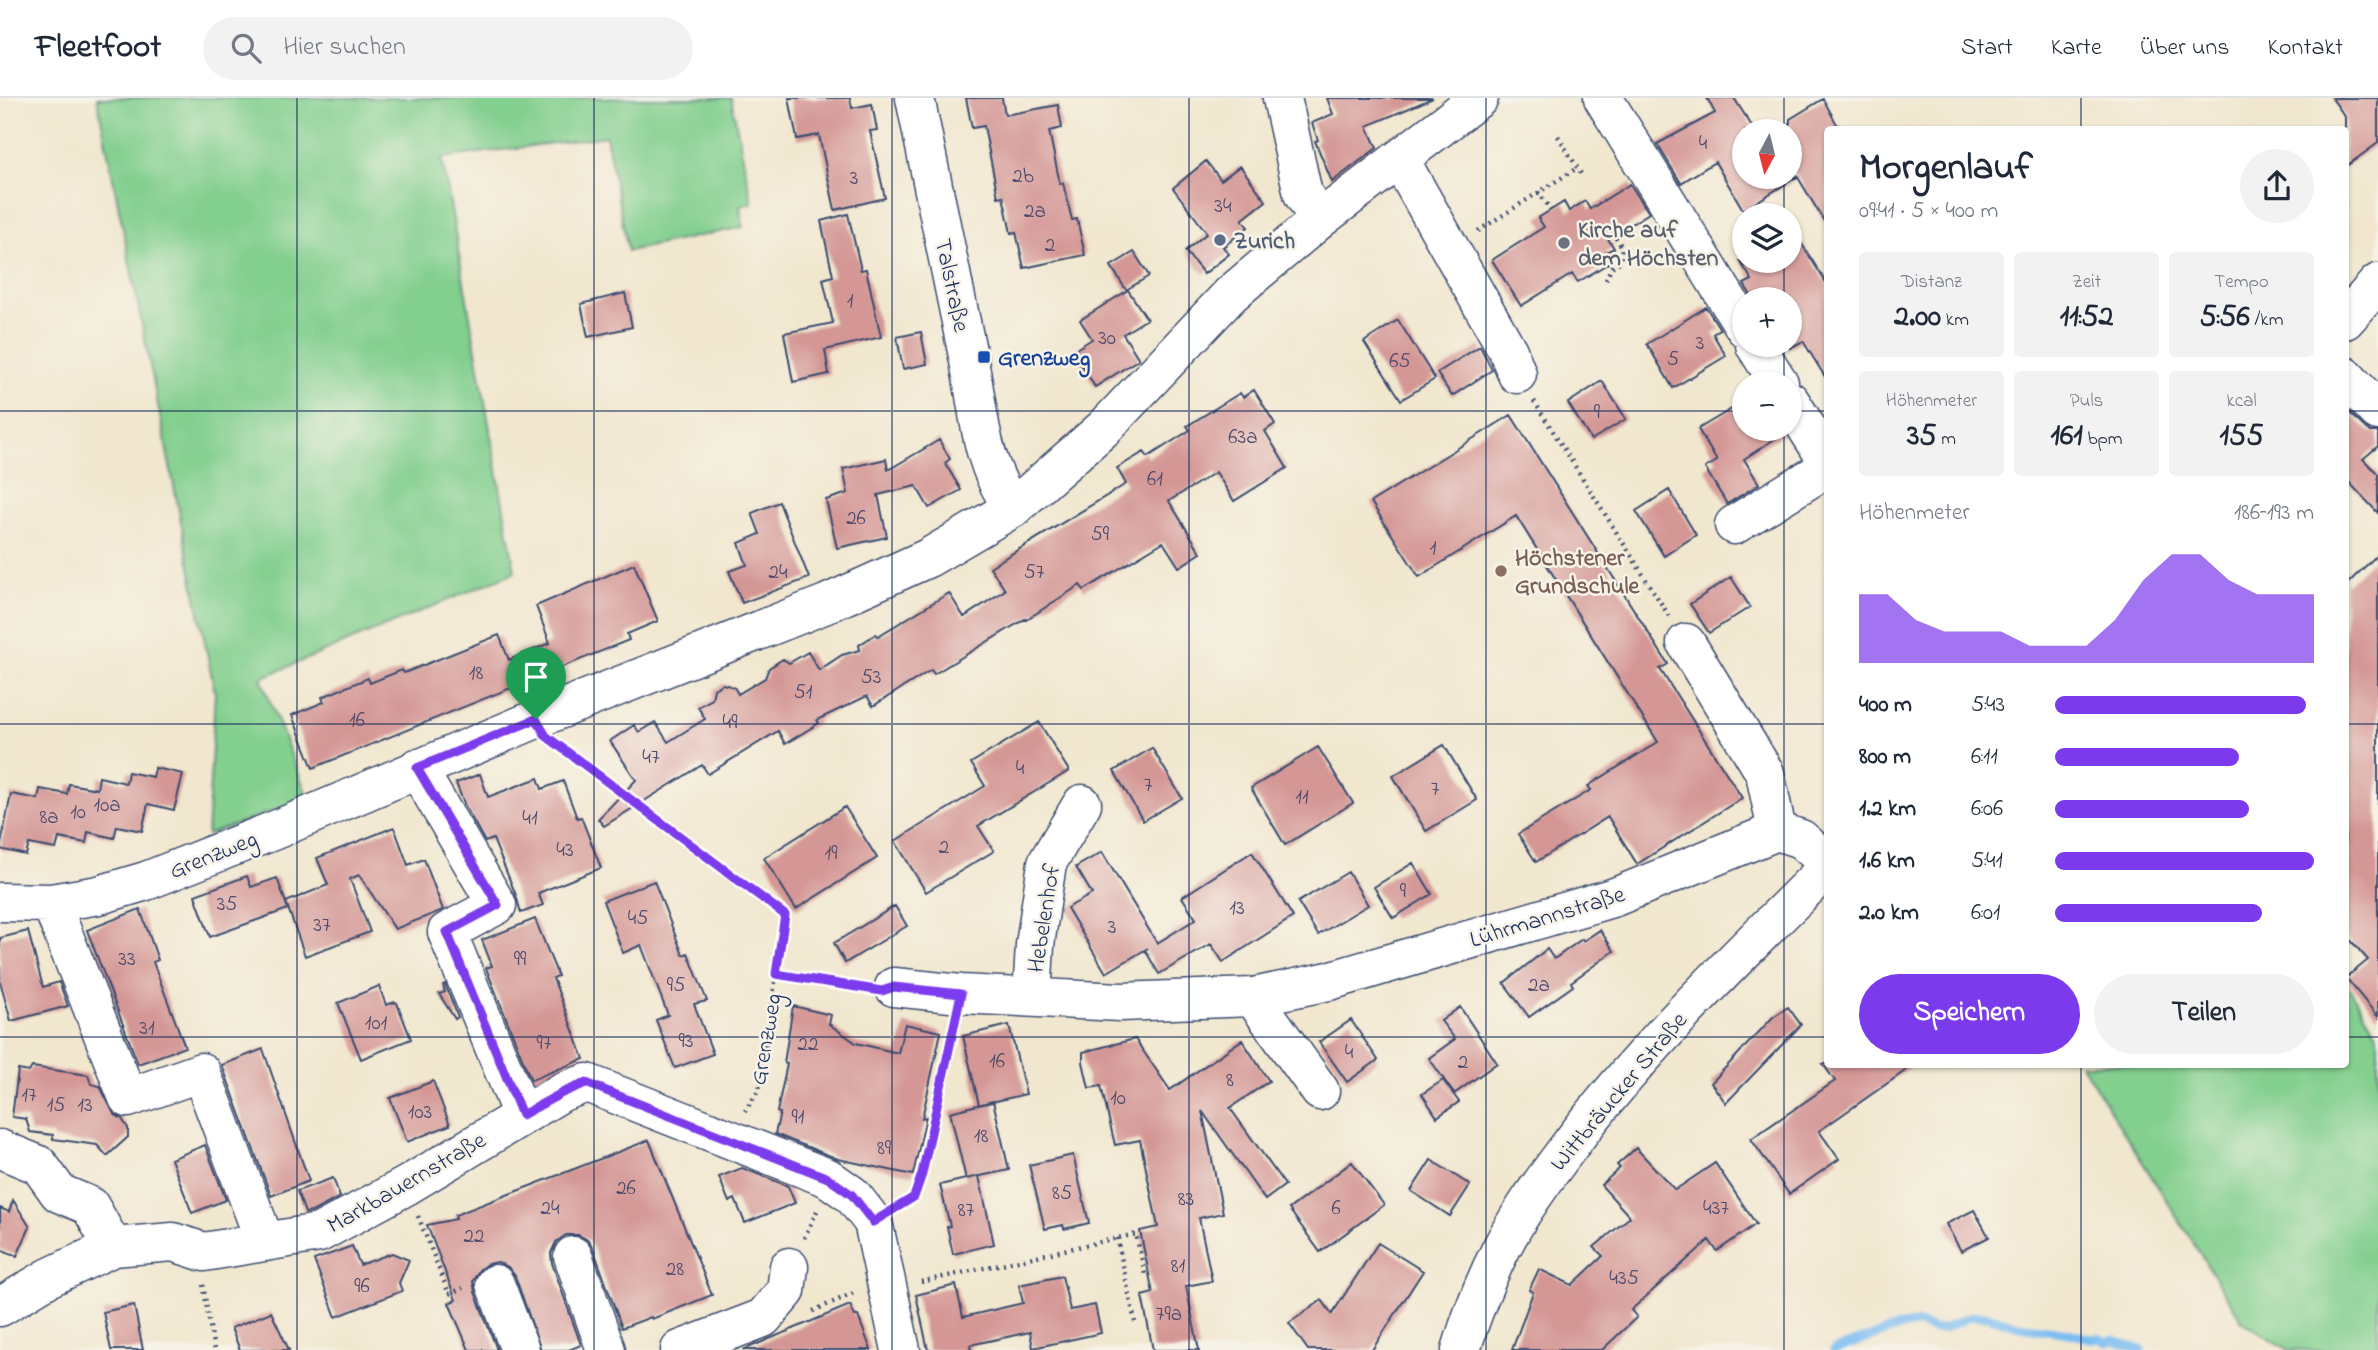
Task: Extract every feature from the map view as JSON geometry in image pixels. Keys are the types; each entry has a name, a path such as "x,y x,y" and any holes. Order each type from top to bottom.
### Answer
{"street":[{"name":"Talstraße","path":"915,98 969,359 986,456 999,488 1013,508"},
{"path":"1282,98 1303,194 1319,220"},
{"path":"1603,98 1732,307"},
{"name":"Grenzweg","path":"0,902 51,903 99,895 146,881 280,828 536,719 826,604 928,558 1013,508 1103,429 1231,294 1319,220 1400,160 1471,101"},
{"path":"1400,160 1508,351 1517,374"},
{"path":"2349,316 2378,283"},
{"path":"2349,380 2378,411"},
{"path":"1802,420 1824,455"},
{"path":"1734,525 1824,470"},
{"path":"1686,643 1765,773 1777,831 1801,839 1824,859"},
{"path":"417,768 498,905 447,932 522,1115"},
{"name":"Hebelenhof","path":"1032,997 1035,945 1047,863 1082,804"},
{"name":"Lührmannstraße","path":"894,987 961,994 1120,1002 1254,997 1329,981 1615,897 1777,831"},
{"name":"Wittbräucker Straße","path":"1461,1350 1471,1318 1501,1249 1551,1170 1588,1120 1667,1027 1824,871"},
{"path":"51,903 128,1098 201,1072 265,1242"},
{"path":"1254,997 1320,1091"},
{"name":"Markbauernstraße","path":"0,1307 48,1278 113,1247 173,1242 204,1252 320,1233 406,1186 522,1115 586,1083 828,1178 852,1195 873,1222 874,1290 901,1350"},
{"path":"0,1149 39,1165 59,1194 90,1206 113,1247"},
{"path":"573,1255 606,1350"},
{"path":"680,1350 763,1318 786,1291 789,1267"},
{"path":"495,1283 520,1350"}],"path":[{"path":"1558,136 1583,177"},
{"path":"1450,248 1577,167"},
{"path":"1538,192 1551,210"},
{"path":"1606,280 1611,268 1621,261 1622,247 1614,235"},
{"path":"1517,374 1686,643"},
{"name":"Grenzweg","path":"536,719 546,736 785,915 759,1090 727,1138"},
{"name":"Grenzweg","path":"776,974 882,991 894,987"},
{"path":"873,1222 914,1197 925,1161 961,994"},
{"path":"789,1267 821,1202 828,1178"},
{"path":"406,1186 449,1294 491,1276 495,1283"},
{"path":"809,1313 874,1290 1136,1234 1145,1274"},
{"path":"1117,1238 1135,1322"},
{"path":"204,1252 200,1269 215,1350"}],"green space":[{"path":"97,98 731,98 752,203 740,206 743,227 628,251 606,136 442,158 515,572 261,678 308,798 207,835 215,693"},
{"path":"2349,988 2378,1035 2378,1350 2289,1350 2242,1321 2084,1068 2349,1068"}],"building":[{"path":"789,98 850,98 852,108 872,104 877,130 870,131 885,198 835,210 819,135 797,139"},
{"path":"966,98 1002,98 1005,115 1058,105 1062,128 1049,131 1060,184 1063,183 1072,220 1077,219 1085,255 1024,268 1016,232 1011,233 1003,196 998,197 984,126 972,128"},
{"path":"1327,98 1433,98 1367,126 1377,148 1332,182 1315,141 1318,140 1312,123 1333,114"},
{"path":"1707,98 1734,98 1747,119 1732,119 1732,189 1778,189 1755,203 1739,203 1715,162 1681,183 1657,144 1715,113"},
{"path":"2332,98 2378,98 2378,143 2349,164 2349,126 2345,126 2345,117"},
{"path":"1823,99 1838,126 1824,126 1824,221 1802,184 1802,119 1790,119"},
{"path":"1206,161 1221,180 1240,166 1266,201 1242,220 1248,227 1223,247 1229,254 1204,274 1185,251 1207,233 1173,188"},
{"name":"Kirche auf dem Höchsten","path":"1630,184 1649,213 1608,239 1614,248 1606,252 1612,261 1578,282 1572,274 1521,306 1492,260 1544,227 1538,218 1564,202 1569,211 1585,201 1590,209"},
{"path":"848,214 861,270 866,269 881,337 825,350 829,374 793,382 784,333 833,323 823,279 833,276 821,221"},
{"path":"1802,244 1824,279 1824,375 1802,342 1802,287 1746,287 1744,284 1752,280 1748,273 1802,273"},
{"path":"1134,252 1149,276 1126,290 1111,266"},
{"path":"1128,290 1147,319 1123,334 1139,359 1095,387 1073,351 1092,339 1080,320"},
{"path":"625,293 632,327 588,337 581,304"},
{"path":"1706,307 1720,329 1713,334 1726,356 1673,388 1647,344"},
{"path":"1398,320 1435,379 1401,400 1364,342"},
{"path":"921,332 927,364 903,369 897,337"},
{"path":"1480,346 1492,370 1452,396 1437,373"},
{"path":"1602,381 1626,419 1591,440 1568,403"},
{"path":"1254,390 1275,424 1265,431 1287,468 1234,501 1216,472 1169,501 1201,553 1179,567 1163,542 1084,590 1080,585 934,674 931,670 873,706 867,696 817,720 819,723 785,744 778,731 708,774 702,765 604,826 598,819 636,780 610,741 634,725 639,732 655,722 668,742 705,719 698,707 712,699 714,689 723,684 734,687 738,694 765,678 769,668 783,659 789,663 808,652 819,670 842,655 860,650 859,645 876,634 878,636 949,593 964,617 1005,590 990,567 1126,484 1117,468 1144,452 1148,457 1190,430 1187,426 1240,393 1243,397"},
{"path":"1732,409 1732,441 1772,441 1744,459 1759,484 1727,504 1705,468 1717,461 1698,429"},
{"path":"2349,412 2371,432 2378,432 2378,446 2363,459 2378,474 2378,513 2349,482"},
{"path":"1511,415 1668,664 1660,669 1742,798 1637,864 1608,817 1536,862 1518,834 1591,790 1588,786 1658,742 1516,516 1419,577 1371,502"},
{"path":"939,440 950,459 945,463 961,490 929,508 916,486 878,495 887,537 837,548 826,500 848,493 843,469 886,459 888,470"},
{"path":"1669,490 1696,535 1664,556 1636,511"},
{"path":"779,502 809,578 742,603 729,571 747,565 739,543 760,534 752,513"},
{"path":"2378,554 2378,1017 2349,982 2349,976 2368,960 2349,939 2349,582"},
{"path":"634,564 658,621 627,634 629,640 313,768 292,715 324,702 322,697 368,678 370,683 402,670 404,673 499,635 509,660 550,643 536,606"},
{"path":"1731,577 1750,607 1709,633 1690,604"},
{"path":"1039,722 1069,771 978,826 994,851 926,892 895,841 985,786 971,763"},
{"path":"1444,745 1477,800 1426,831 1393,776"},
{"path":"1318,747 1353,803 1285,845 1251,788"},
{"path":"1152,748 1182,798 1143,821 1114,771"},
{"path":"155,768 183,774 174,810 148,804 142,831 117,826 114,838 88,832 86,843 59,838 56,849 29,844 26,855 0,849 11,794 38,799 40,789 67,794 69,784 97,789 99,777 126,783 128,772 153,777"},
{"path":"480,774 488,797 538,778 542,789 563,781 601,868 538,893 543,905 521,913 493,839 485,842 456,783"},
{"path":"845,807 877,858 796,909 764,858"},
{"path":"394,827 408,865 424,859 443,910 395,929 359,875 350,879 370,932 305,956 286,902 328,885 317,858"},
{"path":"1102,852 1157,943 1196,919 1182,897 1252,852 1293,917 1223,962 1211,944 1159,974 1145,950 1148,948 1106,973 1067,908 1092,894 1076,867"},
{"path":"1413,863 1432,894 1393,918 1374,887"},
{"path":"1348,872 1368,905 1318,935 1298,902"},
{"path":"247,876 251,887 277,878 288,909 210,937 195,895"},
{"path":"654,881 683,955 688,953 707,1001 694,1004 713,1054 675,1068 656,1020 668,1015 641,945 623,953 603,901"},
{"path":"895,906 907,926 845,963 834,943"},
{"path":"140,909 158,960 153,962 185,1047 138,1064 87,930"},
{"path":"535,919 558,976 553,978 584,1059 531,1080 486,968 492,966 482,940"},
{"path":"1600,930 1614,951 1571,982 1573,986 1529,1017 1504,983 1547,949 1554,959"},
{"path":"28,931 43,987 59,982 68,1006 11,1021 0,981 0,938"},
{"path":"445,984 458,1017 455,1019 439,994 445,992"},
{"path":"379,986 386,1005 397,1003 411,1039 361,1059 338,1003"},
{"path":"793,1006 831,1015 829,1024 856,1043 898,1053 905,1024 941,1032 922,1118 926,1117 913,1175 838,1159 775,1134 787,1064 784,1063"},
{"path":"1460,1007 1497,1063 1454,1094 1429,1058 1455,1039 1441,1021"},
{"path":"1788,1007 1801,1025 1726,1103 1711,1083 1773,1017"},
{"path":"1351,1020 1378,1060 1347,1082 1319,1042"},
{"path":"1009,1025 1026,1094 979,1105 963,1036"},
{"path":"1135,1039 1170,1090 1242,1040 1269,1081 1230,1108 1285,1185 1265,1200 1202,1111 1223,1213 1199,1218 1212,1281 1186,1286 1199,1350 1153,1350 1142,1296 1153,1293 1140,1231 1158,1227 1140,1140 1115,1145 1101,1086 1089,1088 1083,1062 1083,1052"},
{"path":"263,1049 309,1181 271,1196 222,1065"},
{"path":"32,1067 88,1075 91,1084 100,1086 114,1114 122,1119 128,1128 128,1137 107,1156 97,1145 53,1139 53,1135 30,1132 26,1119 12,1117 18,1070 29,1072"},
{"path":"1826,1068 1909,1068 1819,1131 1839,1159 1789,1194 1751,1139 1835,1081"},
{"path":"1443,1080 1459,1102 1437,1117 1422,1094"},
{"path":"433,1081 450,1125 407,1142 390,1098"},
{"path":"993,1101 1009,1170 966,1179 950,1112"},
{"path":"649,1140 712,1295 622,1328 593,1248 588,1240 578,1235 566,1235 556,1242 551,1253 552,1263 581,1345 569,1350 541,1350 515,1276 508,1267 498,1262 487,1264 479,1270 473,1281 497,1350 469,1350 449,1303 456,1300 427,1225 456,1219 455,1215"},
{"path":"205,1145 226,1200 192,1213 171,1159"},
{"path":"1636,1148 1675,1190 1715,1163 1756,1224 1717,1251 1709,1240 1631,1310 1637,1317 1602,1350 1512,1350 1533,1292 1529,1290 1539,1269 1572,1285 1603,1256 1594,1247 1630,1217 1601,1185 1620,1168 1617,1165"},
{"path":"1073,1155 1089,1223 1064,1229 1063,1225 1045,1229 1029,1165"},
{"path":"1431,1160 1470,1185 1450,1216 1411,1191"},
{"path":"1352,1162 1384,1205 1320,1252 1289,1209"},
{"path":"742,1168 788,1186 795,1203 745,1223 735,1199 729,1202 719,1177"},
{"path":"979,1176 994,1244 953,1254 947,1227 950,1226 940,1185"},
{"path":"333,1178 340,1197 305,1213 297,1191"},
{"path":"13,1200 30,1227 17,1256 0,1249 0,1208 9,1212"},
{"path":"1974,1210 1989,1237 1961,1251 1946,1224"},
{"path":"1378,1243 1423,1271 1372,1350 1308,1350 1289,1323 1322,1300 1332,1314"},
{"path":"352,1246 360,1265 392,1253 409,1260 399,1283 402,1291 336,1317 314,1260"},
{"path":"1062,1276 1070,1310 1095,1305 1101,1333 1033,1348 1030,1332 970,1345 971,1350 928,1350 916,1295 956,1285 963,1317 1023,1303 1019,1285"},
{"path":"134,1305 143,1350 111,1350 103,1312"},
{"path":"850,1305 855,1316 858,1316 871,1350 743,1350"},
{"path":"271,1312 289,1350 240,1350 231,1328"}],"waterway":[{"path":"1834,1350 1902,1326 1918,1324 1943,1329 1971,1316 1987,1316 2019,1326 2098,1338 2107,1342 2114,1340 2141,1350"}],"place":[{"name":"Zurich","path":"1220,240"},
{"name":"Kirche auf dem Höchsten","path":"1564,243"},
{"name":"Grenzweg","path":"984,357"},
{"name":"Höchstener Grundschule","path":"1501,571"}],"route":[{"path":"536,719 546,736 785,915 776,974 882,991 894,987 961,994 922,1174 914,1197 873,1222 852,1195 828,1178 586,1083 522,1115 447,932 498,905 417,768 536,719"}]}
